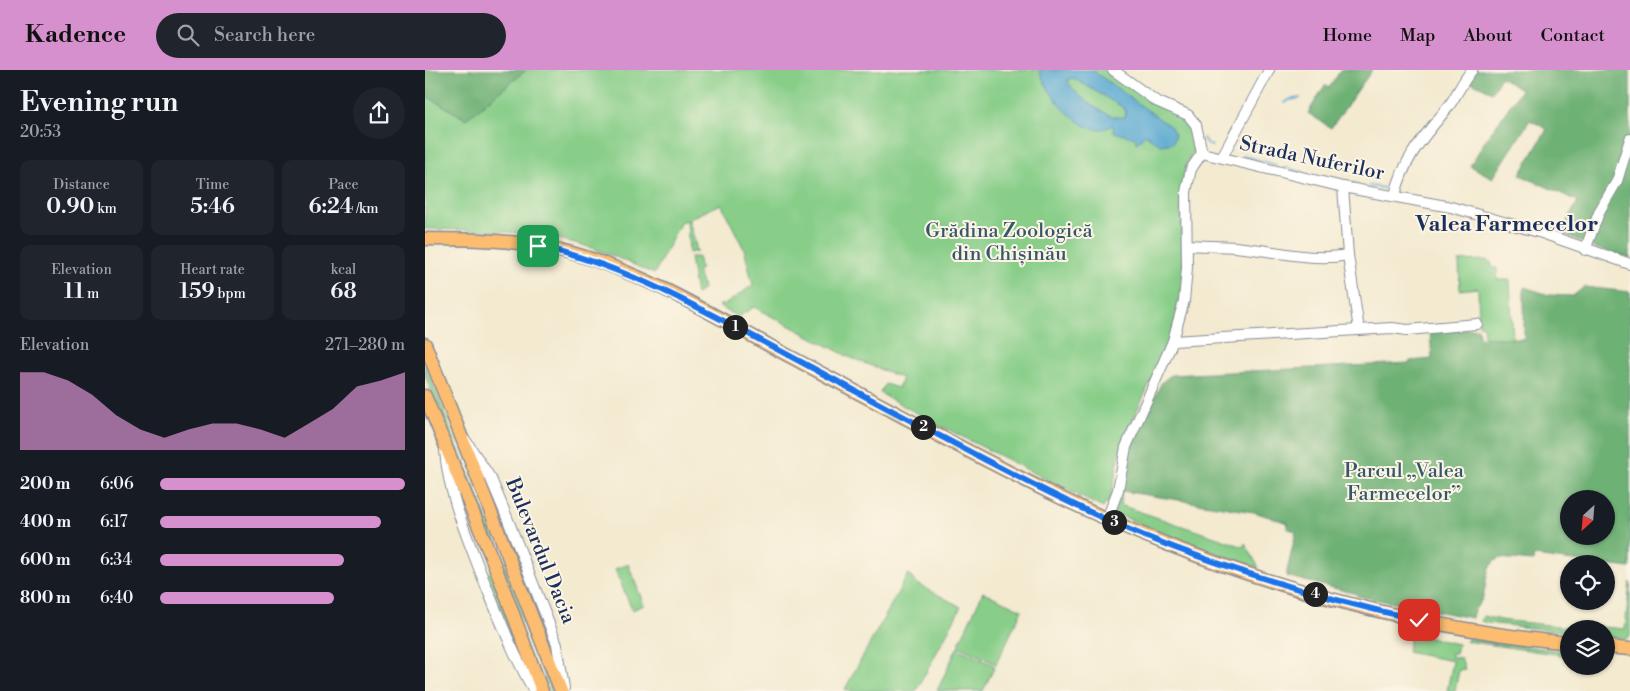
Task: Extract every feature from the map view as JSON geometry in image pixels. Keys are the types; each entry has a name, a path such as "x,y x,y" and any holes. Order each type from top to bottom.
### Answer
{"main road":[{"path":"425,239 500,240 538,246 578,255 620,270 690,302 963,448 1107,519 1225,566 1310,593 1419,620 1501,635 1560,642"},
{"name":"Bulevardul Dacia","path":"425,346 508,561 563,691"},
{"path":"425,396 491,557 542,691"},
{"path":"1615,648 1630,649"}],"street":[{"path":"1107,519 1118,490 1126,447 1173,341 1184,301 1188,245 1186,192 1191,169 1202,152 1196,125 1188,115 1156,101 1113,70"},
{"name":"Strada Nuferilor","path":"1222,157 1269,70"},
{"name":"Strada Nuferilor","path":"1395,195 1398,183 1418,142 1449,105 1472,70"},
{"path":"1585,250 1600,210 1617,182 1630,139"},
{"name":"Strada Nuferilor","path":"1202,152 1343,186 1395,195 1498,219 1630,264"},
{"path":"1343,186 1348,255 1359,330"},
{"path":"1188,245 1235,247 1314,258 1348,255"},
{"path":"1173,341 1391,328 1407,330 1477,324"},
{"path":"444,445 447,472 455,507 513,655 534,691"}],"green space":[{"path":"425,70 526,70 466,119 425,95"},
{"name":"Grădina Zoologică din Chișinău","path":"526,70 1110,70 1181,114 1193,125 1196,148 1188,161 1183,176 1181,194 1182,288 1173,328 1166,347 1124,441 1108,503 1106,502 1103,508 945,428 927,423 928,419 880,393 885,384 898,388 902,378 849,357 754,307 738,317 718,306 722,304 723,306 753,285 744,249 721,204 689,219 697,251 689,253 687,220 681,222 654,274 595,249 538,235 425,229 425,95 466,119"},
{"path":"1341,70 1372,70 1331,128 1308,113 1325,85 1329,88"},
{"path":"1469,70 1630,70 1630,258 1592,247 1561,232 1578,201 1520,175 1547,129 1530,120 1493,178 1470,166 1521,90 1501,77 1492,92 1463,78"},
{"path":"690,257 698,257 701,269 697,271 704,288 696,295"},
{"path":"1487,260 1491,262 1492,267 1497,268 1497,280 1510,280 1513,341 1485,344 1483,326 1479,325 1478,288 1460,290 1459,261"},
{"name":"Parcul „Valea Farmecelor”","path":"1524,287 1549,295 1573,296 1584,287 1630,292 1630,568 1615,566 1615,555 1560,555 1560,559 1534,556 1533,561 1499,558 1490,567 1481,601 1474,611 1472,618 1357,596 1357,594 1286,576 1296,532 1287,528 1288,523 1254,512 1122,491 1128,452 1162,382 1171,375 1410,363 1410,361 1432,359 1430,332 1478,328 1479,337 1524,339"},
{"path":"425,364 503,560 499,561 425,375"},
{"path":"1122,491 1120,505 1244,547 1245,543 1259,568 1196,546 1114,513"},
{"path":"628,564 644,605 632,610 615,569"},
{"path":"505,566 554,691 550,691 501,568"},
{"path":"491,572 527,666 516,651 486,574"},
{"path":"908,574 916,583 961,607 916,691 849,691 845,689"},
{"path":"1630,582 1630,636 1627,639 1615,637 1615,628 1625,629"},
{"path":"983,592 1022,610 996,664 958,646"},
{"path":"1483,616 1500,620 1560,626 1560,631 1488,623 1481,621"},
{"path":"1411,634 1458,644 1456,654 1452,653 1452,657 1461,658 1465,669 1459,670 1455,691 1447,691 1453,661 1407,652"},
{"path":"1469,638 1560,651 1560,655 1466,641"},
{"path":"957,648 995,666 983,691 937,691"}],"water":[{"path":"1039,70 1092,70 1171,127 1175,135 1173,143 1160,145 1145,134 1137,143 1135,138 1114,132 1113,125 1102,129 1082,124 1072,117 1055,99","holes":["1073,78 1124,108 1126,112 1125,117 1110,115 1102,111 1078,94 1068,82 1069,79"]}],"waterway":[{"path":"1285,103 1289,100 1300,98"},
{"path":"1182,120 1190,125"},
{"path":"1203,138 1207,144 1212,146"},
{"path":"1244,156 1276,165"},
{"path":"1284,167 1303,172"},
{"path":"1348,183 1358,184"},
{"path":"1369,186 1391,189"}],"district":[{"name":"Valea Farmecelor","path":"1507,224"}],"route":[{"path":"538,246 569,252 595,260 662,288 963,448 1050,492 1141,534 1269,581 1376,611 1419,620"}]}
